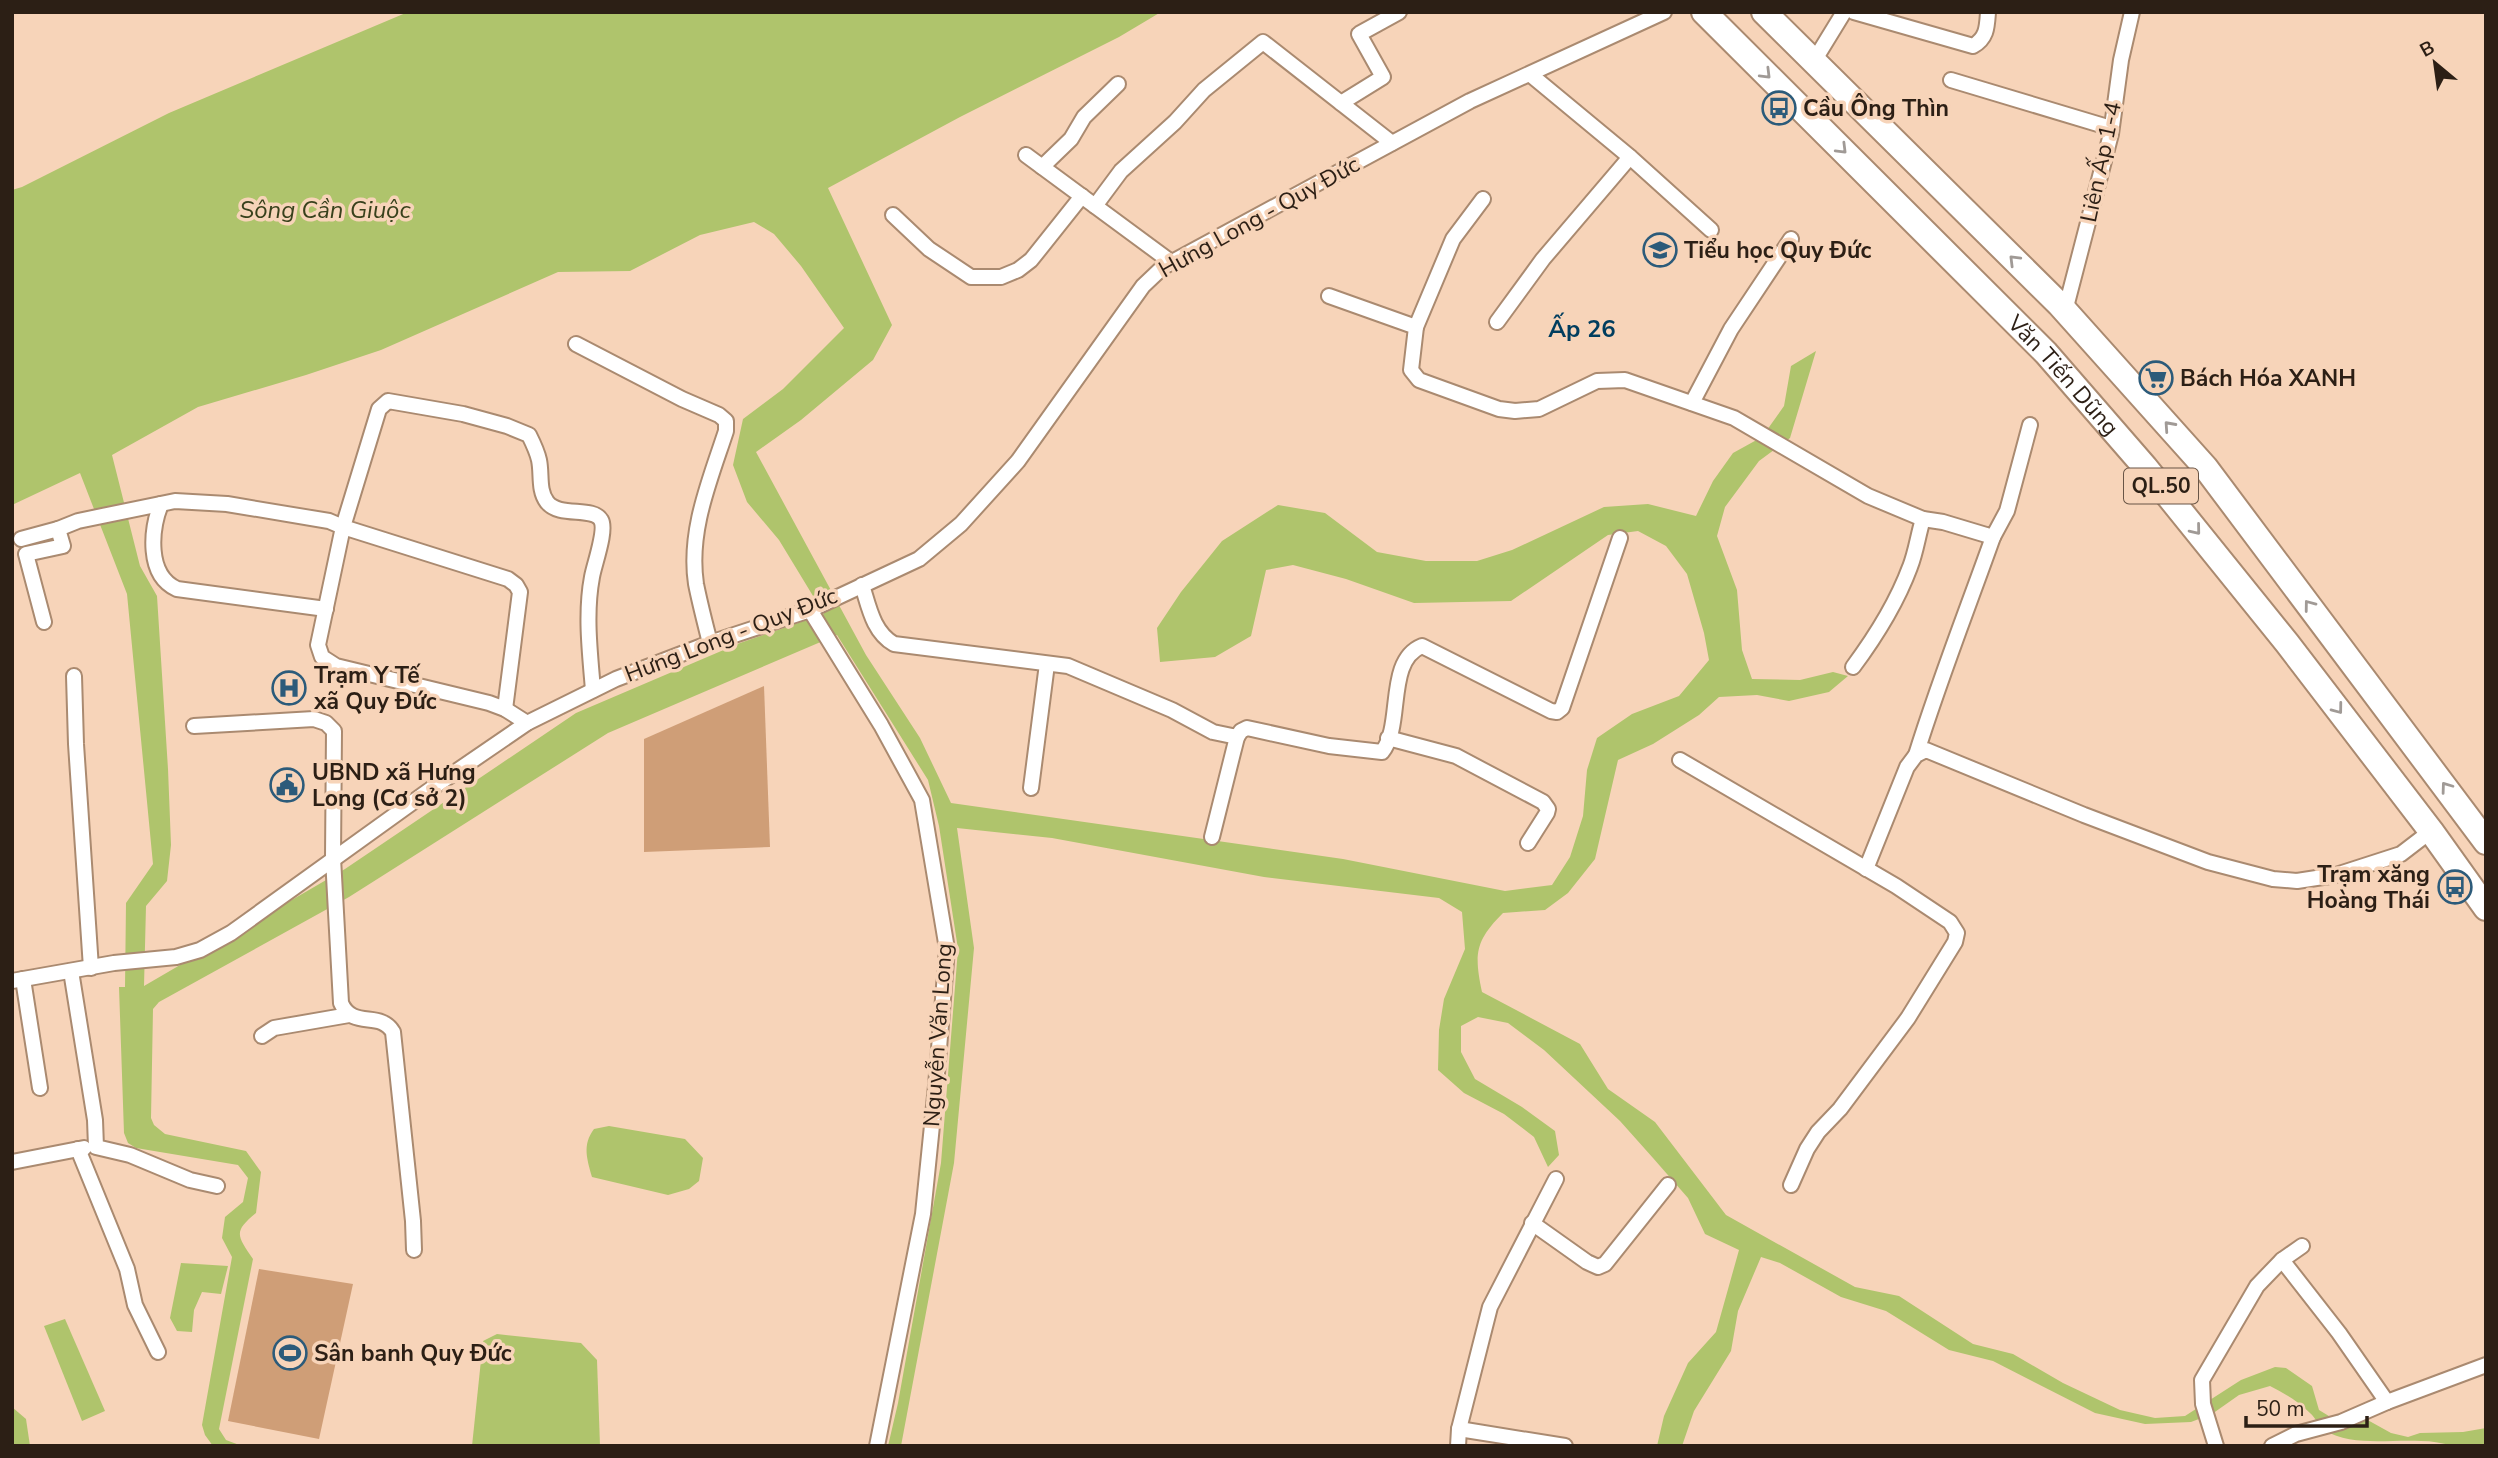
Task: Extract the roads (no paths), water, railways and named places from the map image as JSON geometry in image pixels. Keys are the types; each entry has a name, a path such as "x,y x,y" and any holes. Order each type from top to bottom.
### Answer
{"highway":[{"name":"Văn Tiến Dũng","path":"1704,12 2041,346 2159,484 2279,632 2431,831 2486,908"},
{"name":"Văn Tiến Dũng","path":"1764,12 2064,311 2205,467 2486,842"}],"street":[{"path":"1341,103 1383,77 1359,34 1399,12"},
{"name":"Hưng Long - Quy Đức","path":"18,980 176,957 200,950 231,933 527,723 616,679 710,642 812,609 919,559 961,524 1018,461 1143,286 1171,262 1470,101 1664,12"},
{"path":"1814,61 1844,12"},
{"path":"1854,12 1973,46 1981,41 1987,30 1989,12"},
{"name":"Liên Ấp 1-4","path":"2064,311 2112,134 2121,60 2132,12"},
{"path":"1095,206 1121,171 1175,122 1204,90 1263,42 1392,143"},
{"path":"1531,75 1630,157 1711,230"},
{"path":"1951,80 2111,128"},
{"path":"1042,167 1071,139 1084,117 1118,85"},
{"path":"1026,155 1171,262"},
{"path":"1497,322 1543,259 1630,157"},
{"path":"892,215 929,249 971,277 1001,277 1018,270 1031,260 1082,196"},
{"path":"1483,199 1453,239 1416,327 1411,370 1419,380 1499,409 1515,411 1539,409 1597,381 1625,380 1734,418 1868,496 1923,519 1993,537"},
{"path":"1692,404 1731,329 1791,239"},
{"path":"1329,296 1416,327"},
{"path":"576,344 682,399 719,415 726,421 726,431 699,512 695,550 696,582 710,642"},
{"path":"527,723 505,709 463,696 335,666 322,657 318,645 343,527 379,409 386,401 463,414 508,426 529,435 539,461 542,492 547,502 554,508 594,514 602,523 591,580 588,637 593,690"},
{"path":"1866,869 1907,767 1916,755 1934,695 1951,657 1993,537 2007,511 2030,425"},
{"path":"21,539 78,521 175,501 227,504 329,521 508,579 520,592 505,709"},
{"path":"161,504 153,539 159,569 170,586 326,609"},
{"path":"1853,667 1879,632 1903,583 1911,565 1923,519"},
{"path":"44,622 26,554 63,546 58,529"},
{"path":"1212,837 1237,737 1241,731 1247,728 1329,746 1382,752 1388,738 1402,668 1407,655 1422,646 1557,712 1562,708 1620,538"},
{"path":"862,585 883,638 894,644 1068,666 1172,710 1213,732 1237,737"},
{"name":"Nguyễn Văn Long","path":"812,609 922,800 947,949 923,1214 877,1446"},
{"path":"1031,788 1047,664"},
{"path":"74,676 91,968"},
{"path":"194,726 314,719 326,723 334,731 334,858 341,1003 349,1015 357,1019 381,1021 393,1032 414,1250"},
{"path":"1388,738 1456,756 1543,802 1547,813 1528,843"},
{"path":"1916,755 1926,750 2084,816 2195,857 2273,878 2297,881 2336,875 2401,854 2431,831"},
{"path":"1680,761 1866,869 1950,922 1956,930 1956,937 1908,1018 1840,1109 1818,1132 1790,1185"},
{"path":"71,971 95,1120 96,1147"},
{"path":"18,980 40,1088"},
{"path":"262,1036 274,1028 349,1015"},
{"path":"12,1162 96,1147 130,1155 190,1180 217,1186"},
{"path":"78,1149 127,1269 135,1305 158,1352"},
{"path":"1458,1446 1459,1429 1490,1307 1556,1179"},
{"path":"1532,1223 1598,1267 1605,1264 1668,1185"},
{"path":"2216,1446 2203,1404 2202,1380 2257,1286 2282,1260 2302,1246"},
{"path":"2282,1260 2388,1402"},
{"path":"2272,1446 2296,1434 2341,1422 2486,1365"},
{"path":"1459,1429 1565,1446"}],"water":[{"name":"Sông Cần Giuộc","path":"408,12 1161,12 1119,37 960,117 828,188 892,325 873,360 801,420 756,452 866,655 920,738 951,803 1343,859 1505,891 1552,885 1570,857 1583,816 1587,770 1597,738 1632,714 1679,696 1709,660 1687,574 1666,546 1638,531 1608,535 1511,601 1414,603 1346,579 1293,565 1266,570 1251,636 1215,657 1160,662 1157,628 1181,592 1222,541 1278,505 1325,513 1377,552 1426,561 1477,561 1512,550 1604,507 1648,504 1696,516 1713,481 1733,453 1762,437 1784,406 1791,366 1816,351 1790,438 1759,461 1725,507 1717,536 1737,590 1742,650 1752,679 1800,680 1833,672 1848,676 1829,692 1789,701 1757,695 1719,697 1699,715 1653,744 1618,760 1595,859 1568,893 1545,910 1503,913 1494,923 1479,949 1478,968 1482,992 1580,1044 1608,1089 1655,1122 1726,1215 1855,1287 1899,1296 1973,1344 2013,1354 2063,1383 2120,1410 2155,1418 2185,1416 2241,1380 2275,1367 2286,1368 2312,1386 2319,1410 2342,1424 2364,1418 2391,1433 2408,1437 2420,1433 2463,1432 2486,1428 2486,1446 2461,1447 2429,1441 2347,1439 2324,1430 2301,1405 2270,1386 2239,1395 2212,1414 2191,1422 2145,1424 2095,1413 1993,1361 1949,1350 1886,1311 1841,1297 1780,1263 1761,1257 1738,1311 1731,1351 1694,1411 1682,1446 1657,1446 1664,1416 1688,1363 1716,1332 1739,1250 1705,1234 1688,1198 1620,1121 1544,1050 1508,1023 1478,1017 1461,1026 1461,1052 1475,1079 1522,1107 1555,1131 1559,1155 1548,1167 1534,1137 1504,1114 1464,1093 1438,1070 1439,1030 1444,999 1465,949 1462,912 1439,898 1264,877 1052,838 957,828 974,948 954,1163 901,1446 888,1446 941,1163 958,949 939,826 928,780 837,635 608,733 349,897 159,1002 153,1009 151,1118 154,1125 165,1134 246,1151 261,1172 256,1213 244,1225 240,1234 253,1259 219,1429 226,1440 242,1446 213,1446 202,1425 232,1257 222,1238 225,1217 243,1202 248,1178 238,1165 136,1148 128,1143 124,1133 119,987 125,987 126,903 153,864 127,594 80,473 12,505 12,190 169,113","holes":["754,222 774,234 801,266 844,328 783,389 743,419 733,465 747,502 779,540 824,614 740,643 576,713 345,869 144,986 146,906 167,881 171,845 168,769 157,596 140,566 112,455 198,407 381,350 558,272 630,271 700,235"]},
{"path":"609,1126 685,1139 703,1158 699,1181 689,1189 668,1195 592,1177 587,1158 590,1135 594,1129"},
{"path":"181,1263 228,1266 221,1294 202,1292 194,1310 192,1332 177,1331 170,1318"},
{"path":"65,1319 105,1411 82,1421 44,1326"},
{"path":"497,1334 581,1343 597,1360 600,1446 472,1446 483,1341"},
{"path":"12,1407 26,1419 30,1446 12,1445"}],"place":[{"name":"Cầu Ông Thìn","path":"1779,108"},
{"name":"Tiểu học Quy Đức","path":"1660,250"},
{"name":"Bách Hóa XANH","path":"2156,378"},
{"name":"Trạm Y Tế xã Quy Đức","path":"289,688"},
{"name":"UBND xã Hưng Long (Cơ sở 2)","path":"287,785"},
{"name":"Trạm xăng Hoàng Thái","path":"2455,887"},
{"name":"Sân banh Quy Đức","path":"290,1353"}],"district":[{"name":"Ấp 26","path":"1582,329"}]}
